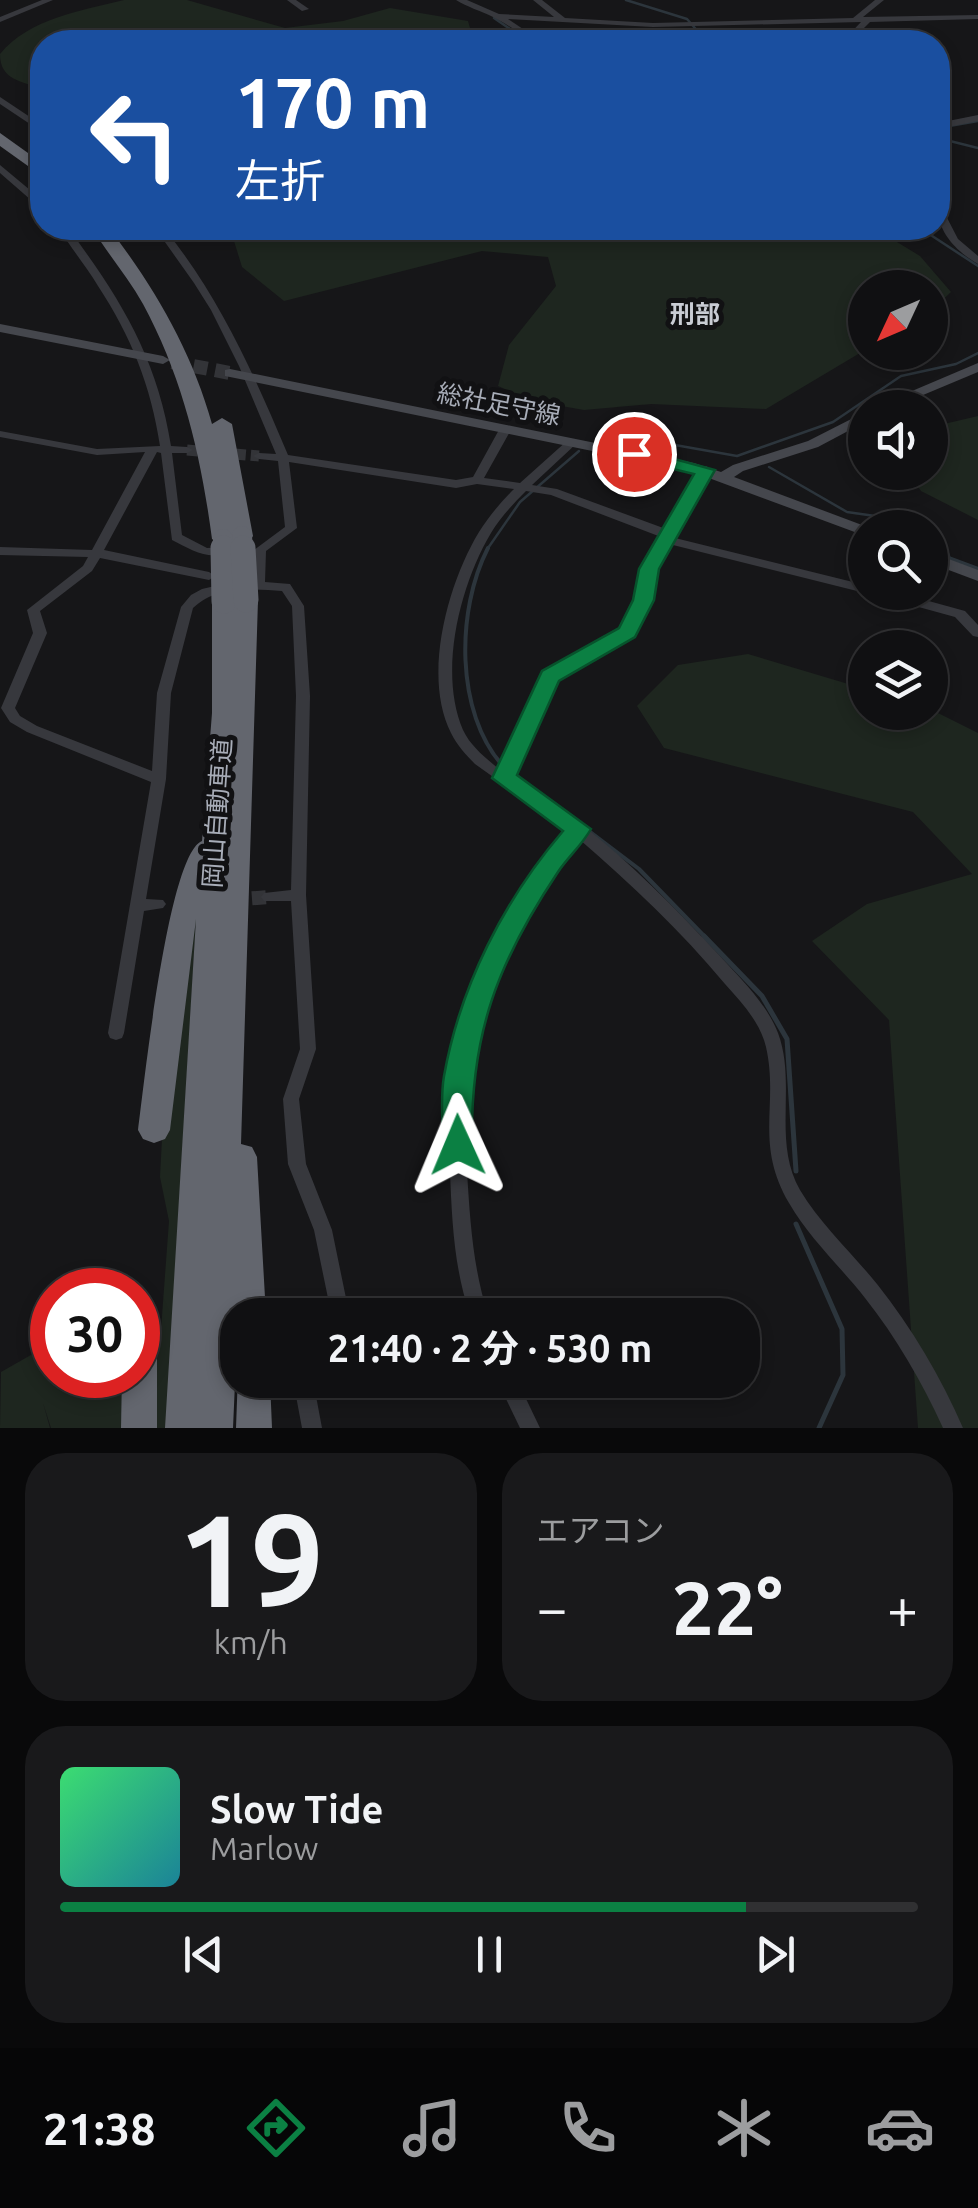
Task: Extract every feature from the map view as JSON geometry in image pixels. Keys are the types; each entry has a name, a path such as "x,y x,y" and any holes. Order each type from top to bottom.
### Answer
{"highway":[{"path":"0,126 30,147"},
{"path":"0,138 30,162"},
{"name":"岡山自動車道","path":"109,240 151,298 192,386 232,544"},
{"name":"岡山自動車道","path":"126,240 166,294 209,384 223,428 232,544 196,1136 183,1428"},
{"name":"岡山自動車道","path":"216,1428 234,958 230,590"},
{"path":"154,1130 182,920 217,815"},
{"path":"234,958 247,1298"},
{"path":"139,1398 139,1428"},
{"path":"253,1398 254,1428"}],"main road":[{"path":"0,328 163,360"},
{"path":"922,390 978,367"},
{"name":"総社足守線","path":"230,374 706,470 848,524"},
{"path":"725,476 738,468 813,444 848,425"},
{"path":"948,564 978,576"}],"street":[{"path":"0,20 50,0"},
{"path":"291,0 305,10"},
{"path":"460,0 498,16 519,30"},
{"path":"537,0 563,20"},
{"path":"854,21 880,0"},
{"path":"498,16 690,25 978,17"},
{"path":"947,19 978,30"},
{"path":"858,30 866,22"},
{"path":"0,100 30,121"},
{"path":"950,124 978,118"},
{"path":"0,168 30,194"},
{"path":"950,233 978,261"},
{"path":"72,240 91,265 141,356 176,538 232,544 291,528 283,458 249,377 219,312 168,240"},
{"path":"477,480 506,428"},
{"path":"0,434 98,452 187,450"},
{"path":"572,442 529,489 499,512 478,544 452,617 446,660 457,732 579,829 669,915 771,1030 780,1164 806,1214 927,1369 954,1428"},
{"path":"159,780 32,728 15,719 8,708 40,632 33,610 76,581 160,449"},
{"path":"259,456 456,484 477,480 553,492 667,536 671,541 848,585"},
{"path":"506,771 550,676 627,632 644,600 649,569 706,470"},
{"path":"230,590 232,544"},
{"path":"0,551 96,553 230,590"},
{"path":"116,1033 159,780 164,693 187,607 196,596 286,587 298,606 303,696 298,895 308,1049 291,1099 297,1164 323,1230 337,1298"},
{"path":"945,610 960,614 977,629"},
{"path":"475,1298 461,1243 456,1096 465,1038 479,992 512,924 552,861 579,829"},
{"path":"270,897 298,895"},
{"path":"138,906 158,904"},
{"path":"307,1398 312,1428"},
{"path":"516,1398 530,1428"}],"shaded area":[{"path":"124,0 187,0 285,28 343,21 390,8 468,21 471,30 30,30 30,84 8,74 0,54 12,42 26,32 41,24"},
{"path":"234,240 894,240 920,256 932,270 848,270 848,360 766,409 651,404 584,410 533,401 498,386 509,345 556,286 548,257 482,251 284,301 242,267"},
{"path":"978,416 978,520 920,490 948,490 948,423"},
{"path":"748,654 848,684 848,730 948,730 948,718 978,733 978,1428 918,1428 889,1020 812,941 867,904 972,874 913,812 664,748 637,706 678,665"},
{"path":"198,888 166,1428 144,1428 147,1398 160,1398 169,1221 160,1177"},
{"path":"30,1356 30,1398 123,1398 121,1428 51,1428 43,1403 50,1428 0,1428 1,1372"}],"waterway":[{"path":"626,0 687,19 697,30"},
{"path":"494,18 512,30"},
{"path":"950,126 978,121"},
{"path":"950,141 978,148"},
{"path":"938,240 978,266"},
{"path":"625,445 658,442 737,456 833,422 901,376 956,364 978,353"},
{"path":"488,548 520,502 579,451"},
{"path":"769,467 848,512"},
{"path":"488,548 470,601 466,660 476,718 487,744 503,766"},
{"path":"948,556 978,569"},
{"path":"511,772 639,869 707,939"},
{"path":"704,936 762,996 787,1039 796,1171"},
{"path":"796,1224 842,1329 843,1375 819,1428"}],"tunnel":[{"path":"172,362 230,373"},
{"path":"187,450 259,456"},
{"path":"230,900 269,897"}],"district":[{"name":"刑部","path":"695,314"}],"route":[{"path":"458,1145 457,1080 479,992 512,924 552,861 579,829 504,778 550,676 564,664 611,646 627,632 644,600 649,569 706,470 634,454"}]}
